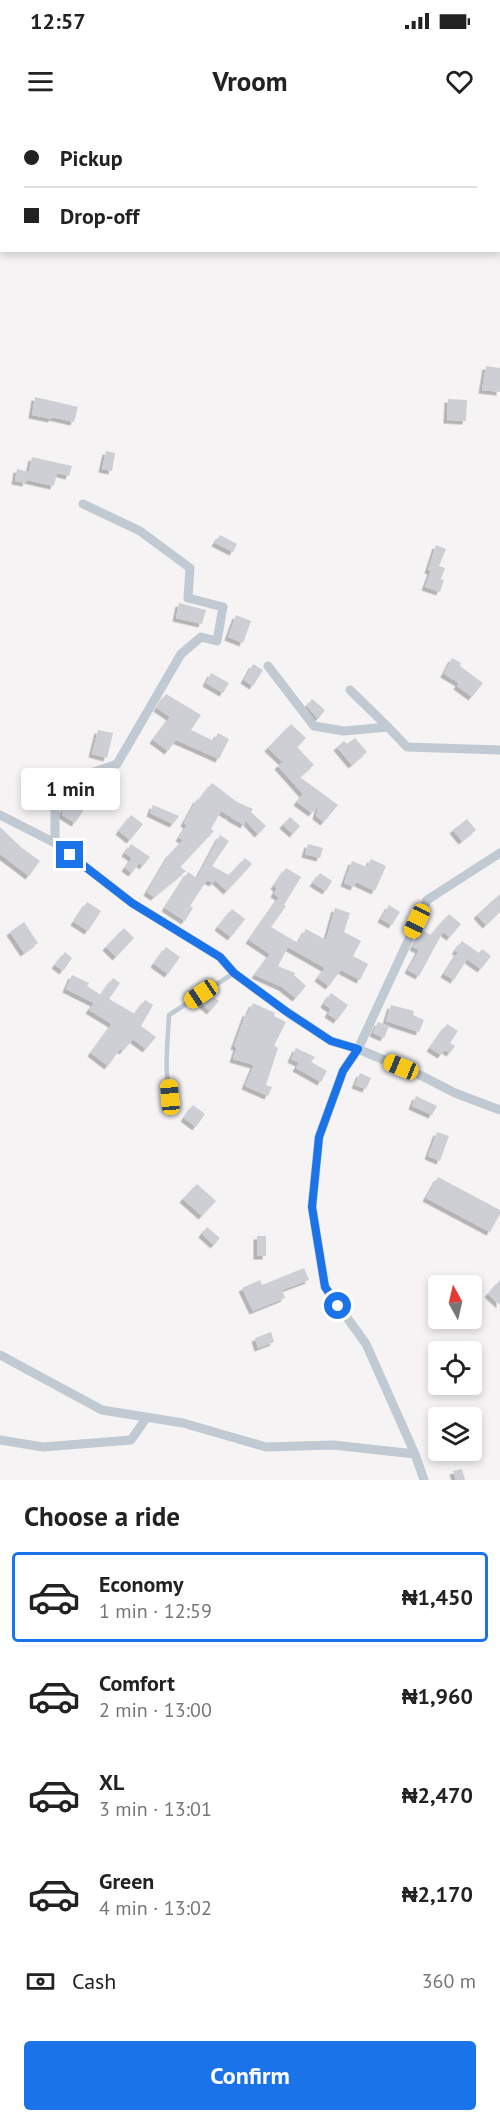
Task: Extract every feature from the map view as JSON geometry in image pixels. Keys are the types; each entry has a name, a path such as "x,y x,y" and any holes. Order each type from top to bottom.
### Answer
{"street":[{"path":"55,843 55,810 68,781 117,764 181,654 201,638 217,641 223,607 188,598 190,568 140,531 83,504"},
{"path":"268,666 314,726 344,731 388,727"},
{"path":"350,690 407,747 500,750"},
{"path":"0,815 55,843 132,903 220,957 234,973 331,1041 358,1049 422,1076 455,1093 500,1110"},
{"path":"424,1480 415,1454 366,1344 325,1287 312,1207 319,1137 343,1071 358,1049 427,900 500,853"},
{"path":"0,1355 102,1410 183,1423 266,1447 333,1445 415,1454"},
{"path":"0,1440 43,1447 131,1440 147,1417"}],"lane":[{"path":"174,1104 170,1097 167,1059 169,1016 234,973"}],"building":[{"path":"486,366 500,368 500,392 482,390"},
{"path":"35,397 78,407 74,422 32,415"},
{"path":"448,399 467,400 466,421 447,420"},
{"path":"106,451 115,453 112,471 102,469"},
{"path":"32,457 72,466 69,476 57,473 54,486 27,480"},
{"path":"17,469 28,472 26,483 15,481"},
{"path":"220,535 237,544 233,552 215,543"},
{"path":"436,545 446,549 439,566 445,568 440,592 425,587"},
{"path":"179,603 206,610 202,624 176,618"},
{"path":"236,615 251,621 243,643 228,637"},
{"path":"452,658 483,683 472,697 457,686 459,683 444,674"},
{"path":"253,664 263,670 253,686 244,680"},
{"path":"211,673 229,683 223,693 206,683"},
{"path":"166,694 201,715 191,730 214,741 218,733 229,739 219,759 176,740 168,751 153,740 170,717 157,708"},
{"path":"312,699 325,710 318,719 307,706"},
{"path":"291,724 306,738 297,747 314,765 300,777 338,805 324,822 316,816 319,805 312,813 297,802 303,794 278,766 281,763 286,765 268,748"},
{"path":"98,730 113,733 107,758 92,754"},
{"path":"355,738 367,752 352,765 337,747 344,741 347,744"},
{"path":"212,783 237,802 253,809 251,812 266,826 258,834 246,821 244,825 230,817 231,814 229,816 221,811 211,829 214,831 180,867 186,871 154,897 147,892 169,855 183,840 179,838 187,825 184,823 197,799 199,800"},
{"path":"74,792 89,802 75,823 62,815 62,811"},
{"path":"153,805 179,816 173,824 150,813"},
{"path":"131,815 143,824 130,840 119,831"},
{"path":"290,817 300,826 293,834 283,825"},
{"path":"467,819 476,830 462,841 453,830"},
{"path":"0,827 40,861 29,876 0,854"},
{"path":"220,835 229,841 212,866 229,875 245,858 252,864 227,891 215,880 213,883 207,880 190,906 193,908 185,921 165,908 188,872 197,878"},
{"path":"131,844 150,857 143,866 139,863 132,873 125,868 132,858 125,853"},
{"path":"308,844 323,848 320,858 305,854"},
{"path":"371,859 386,866 375,891 356,882 354,887 344,883 352,861 367,867"},
{"path":"286,868 301,877 284,905 286,906 271,927 298,943 306,929 326,940 335,908 350,913 344,932 361,941 353,956 368,964 360,980 341,970 329,986 318,978 325,968 288,947 278,966 295,973 294,975 306,986 296,998 282,987 255,975 270,954 249,940 279,897 274,894 277,888 274,886"},
{"path":"320,873 332,881 326,891 313,883"},
{"path":"500,894 500,912 486,925 477,915"},
{"path":"87,902 101,911 88,931 74,922"},
{"path":"389,905 400,912 392,925 381,919"},
{"path":"232,909 245,919 231,937 218,927"},
{"path":"449,914 461,924 450,937 443,932 419,976 408,970 419,950 413,947 422,930 431,935"},
{"path":"24,922 38,943 24,953 10,932"},
{"path":"124,928 134,938 116,957 106,947"},
{"path":"462,941 479,953 482,949 491,956 481,969 467,959 454,980 444,974"},
{"path":"166,947 180,957 168,974 154,964"},
{"path":"65,952 72,958 63,971 55,965"},
{"path":"72,975 89,983 87,986 101,995 113,978 120,983 109,999 135,1014 145,1000 153,1005 141,1026 156,1037 146,1049 133,1039 123,1051 120,1049 108,1066 91,1053 112,1024 89,1010 94,1003 66,989"},
{"path":"331,993 348,1005 337,1020 328,1014 331,1009 324,1004"},
{"path":"210,994 219,1001 210,1011 202,1004"},
{"path":"253,1003 275,1013 274,1016 286,1022 274,1046 278,1048 266,1085 272,1087 268,1096 245,1086 254,1065 233,1059 237,1047 234,1046 246,1013"},
{"path":"391,1005 414,1011 413,1015 424,1020 419,1032 386,1021"},
{"path":"378,1022 389,1026 384,1038 373,1033"},
{"path":"447,1024 458,1031 450,1043 455,1046 450,1053 445,1050 441,1055 430,1048"},
{"path":"296,1048 315,1057 311,1062 327,1071 321,1082 296,1068 299,1063 291,1059"},
{"path":"360,1073 371,1078 366,1089 355,1085"},
{"path":"416,1096 437,1106 432,1115 412,1106"},
{"path":"193,1105 205,1114 196,1127 184,1118"},
{"path":"437,1132 449,1136 440,1161 428,1156"},
{"path":"438,1177 500,1210 490,1232 426,1198"},
{"path":"197,1184 216,1201 202,1216 183,1199"},
{"path":"207,1227 220,1238 214,1245 202,1234"},
{"path":"257,1236 266,1236 266,1256 257,1256"},
{"path":"304,1268 309,1280 282,1290 285,1298 253,1311 242,1288 260,1280 262,1285"},
{"path":"500,1280 500,1305 488,1294"},
{"path":"271,1332 274,1342 258,1348 255,1338"},
{"path":"462,1469 465,1480 456,1480 453,1471"}],"route":[{"path":"70,855 132,903 220,957 234,973 287,1012 331,1041 358,1049 343,1071 319,1137 312,1207 325,1287 338,1306"}]}
